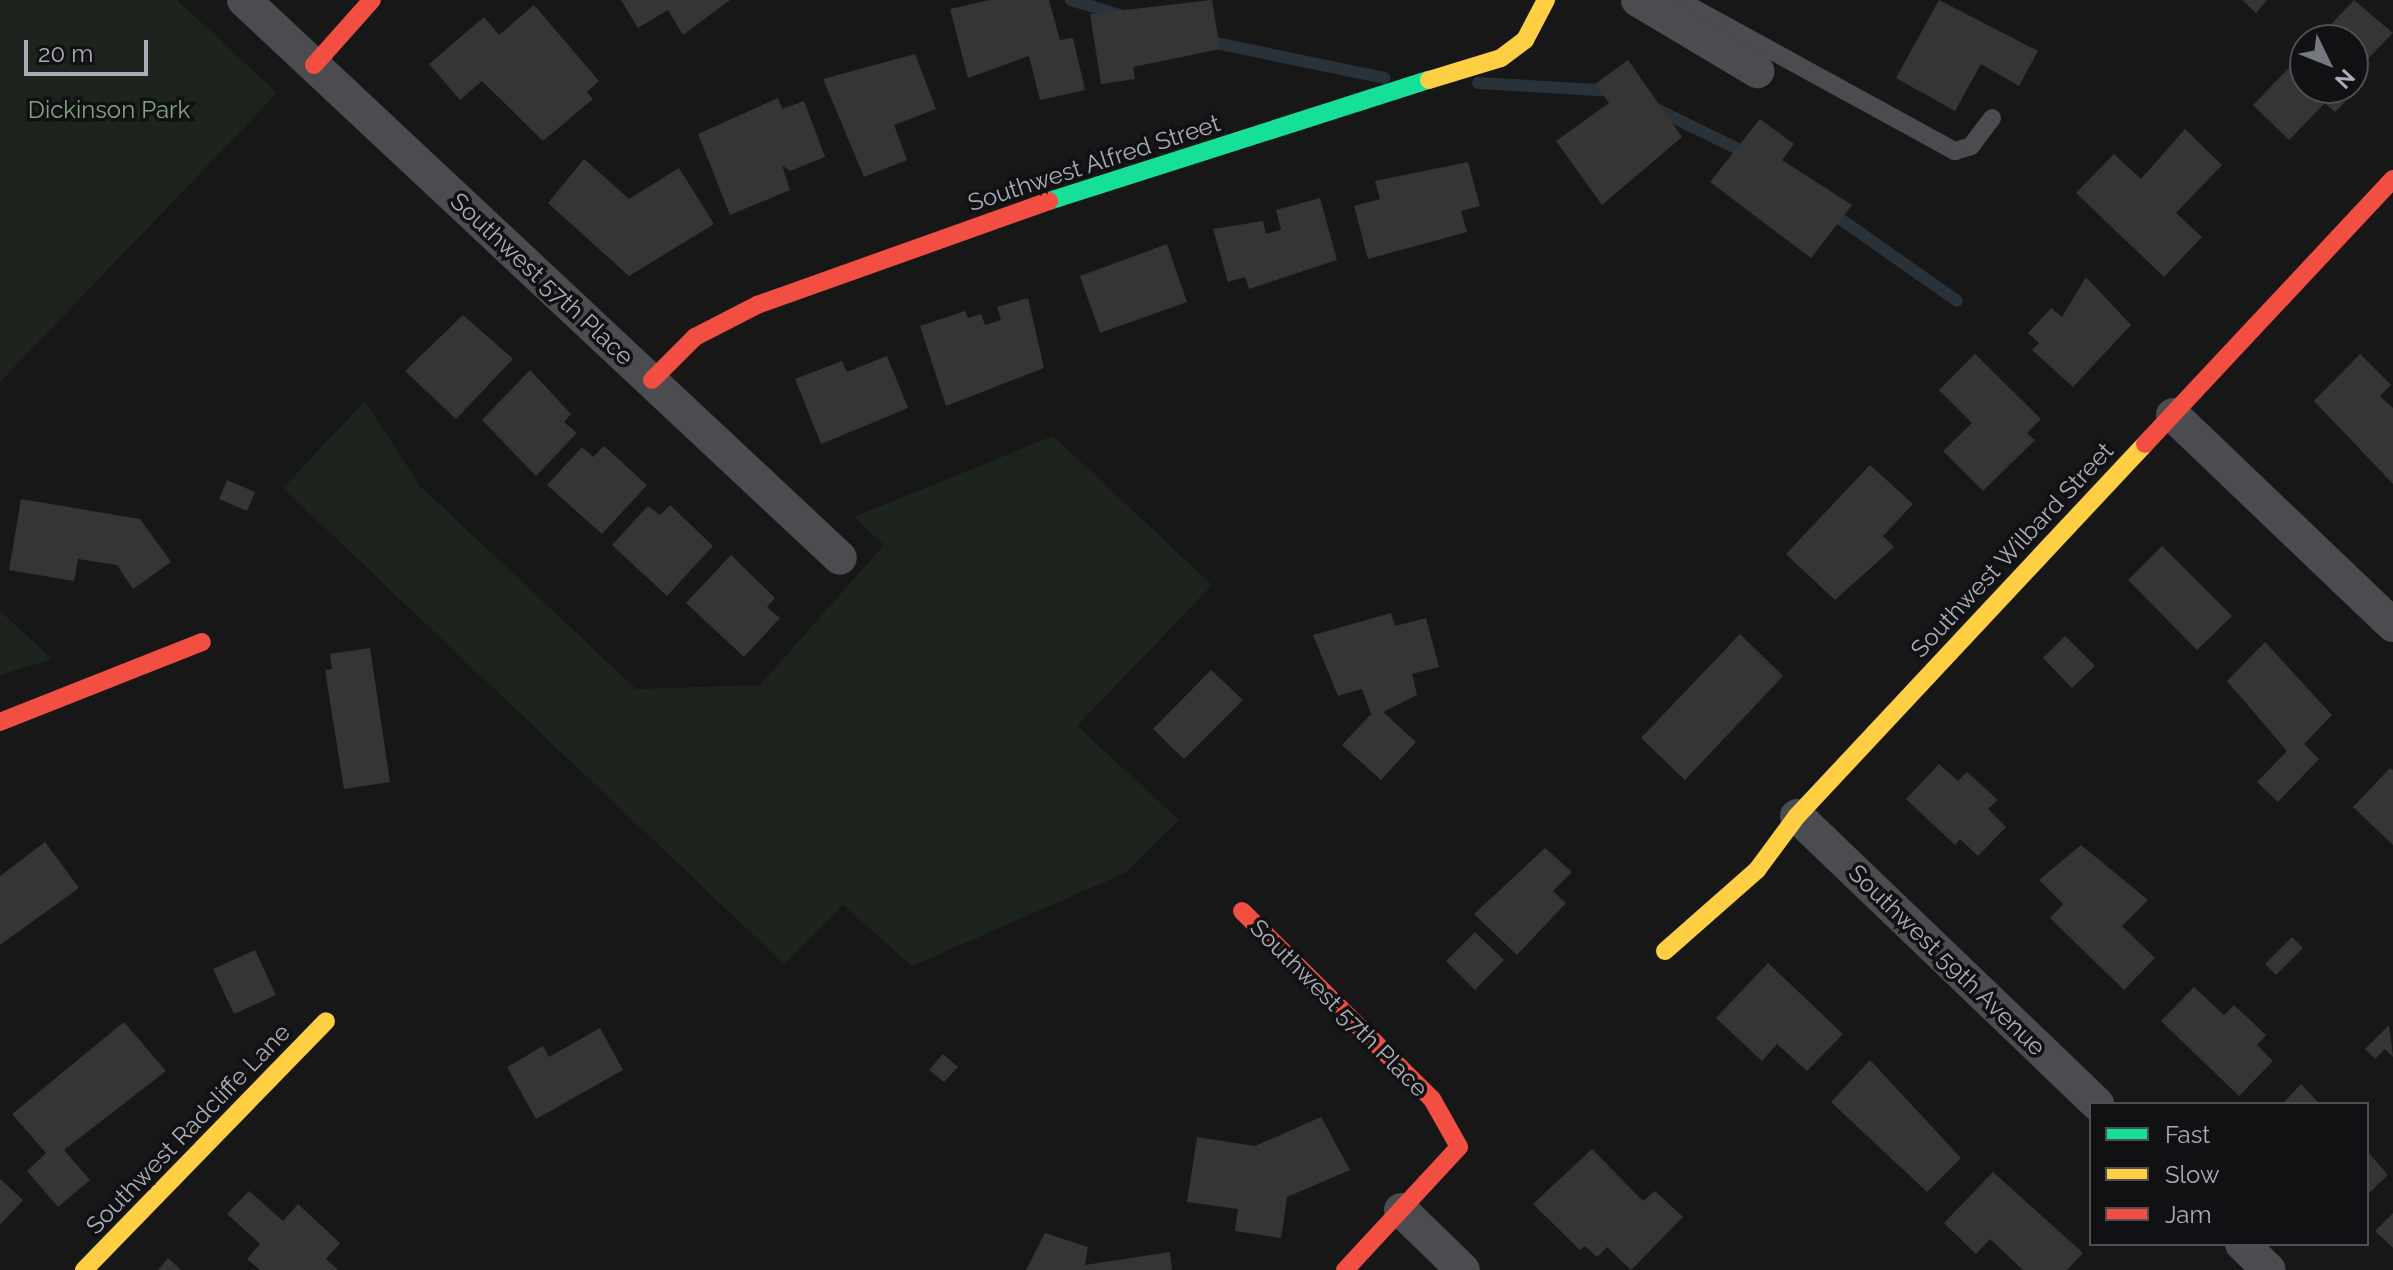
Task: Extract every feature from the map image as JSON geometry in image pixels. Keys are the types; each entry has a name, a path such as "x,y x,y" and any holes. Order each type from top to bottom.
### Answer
{"street":[{"name":"Southwest 57th Place","path":"244,0 840,558"},
{"path":"314,65 372,0"},
{"name":"Southwest Alfred Street","path":"652,380 695,337 757,305 1108,180 1501,58 1525,40 1546,0"},
{"path":"1638,0 1757,71"},
{"name":"Southwest Wilbard Street","path":"1665,951 1757,870 1797,816 2393,179"},
{"path":"2173,415 2393,625"},
{"path":"0,722 202,642"},
{"name":"Southwest 59th Avenue","path":"1797,816 2095,1102"},
{"name":"Southwest 57th Place","path":"1242,911 1432,1099 1459,1147 1401,1210"},
{"name":"Southwest Radcliffe Lane","path":"84,1270 326,1021"},
{"path":"1345,1270 1401,1210 1463,1270"},
{"path":"2244,1246 2269,1270"}],"lane":[{"path":"1679,0 1955,151 1971,146 1992,118"}],"green space":[{"name":"Dickinson Park","path":"0,0 177,0 277,93 0,382"},
{"path":"365,401 420,486 636,689 760,685 884,545 854,517 1053,436 1212,585 1077,726 1179,820 1125,873 912,966 843,905 784,964 283,488"},
{"path":"0,611 52,659 0,675"}],"building":[{"path":"621,0 730,0 683,35 668,10 638,28"},
{"path":"990,0 1049,0 1060,40 1073,38 1085,90 1040,100 1029,56 968,78 950,9"},
{"path":"1212,0 1220,49 1133,67 1135,79 1101,84 1090,14"},
{"path":"1939,0 2038,51 2019,86 1981,64 1955,111 1896,78"},
{"path":"2242,0 2267,0 2256,13"},
{"path":"2354,0 2393,33 2369,58 2369,24 2331,24"},
{"path":"534,5 599,81 587,92 593,99 543,141 482,81 460,100 429,64 484,17 499,35"},
{"path":"915,54 936,109 894,125 907,160 864,177 823,79"},
{"path":"1628,60 1682,137 1602,205 1556,141 1609,103 1595,84"},
{"path":"2289,68 2289,104 2324,104 2289,140 2253,105"},
{"path":"778,98 782,109 804,101 825,157 790,171 782,165 790,190 730,215 698,134"},
{"path":"2326,104 2343,104 2335,112"},
{"path":"1760,119 1794,144 1782,160 1852,205 1811,258 1710,182"},
{"path":"2185,129 2222,165 2176,213 2202,237 2164,277 2076,193 2114,154 2141,179"},
{"path":"584,159 629,199 679,168 714,224 629,276 548,203"},
{"path":"1468,162 1480,206 1461,211 1467,232 1368,259 1354,206 1380,199 1375,181"},
{"path":"1320,198 1337,260 1249,289 1245,277 1228,282 1213,229 1263,221 1266,234 1281,230 1276,210"},
{"path":"1167,244 1187,302 1100,333 1080,276"},
{"path":"2086,277 2131,325 2073,387 2032,350 2039,343 2028,333 2051,308 2062,317"},
{"path":"1028,298 1044,368 946,406 920,326 965,311 968,318 981,314 985,325 1001,320 997,307"},
{"path":"463,315 513,359 456,419 405,371"},
{"path":"1975,354 2041,419 2027,433 2035,440 1983,491 1943,451 1972,423 1939,390"},
{"path":"2360,354 2391,385 2380,396 2393,408 2393,484 2314,401"},
{"path":"887,356 908,408 821,444 795,379 842,361 847,372"},
{"path":"530,370 571,414 564,422 577,433 536,476 482,420"},
{"path":"604,446 647,485 602,534 547,485 582,447 593,457"},
{"path":"1870,465 1913,504 1883,536 1894,547 1835,600 1786,554"},
{"path":"227,480 255,492 247,511 219,499"},
{"path":"21,499 140,519 171,562 133,589 117,565 78,559 74,581 9,570"},
{"path":"670,505 713,546 667,596 612,545 648,506 660,515"},
{"path":"2162,546 2232,616 2197,650 2128,580"},
{"path":"731,555 775,598 767,607 780,618 744,657 686,603"},
{"path":"1391,613 1395,626 1426,618 1439,667 1412,674 1417,695 1383,712 1416,742 1381,780 1342,745 1371,714 1362,689 1338,696 1313,635"},
{"path":"1740,634 1783,676 1685,780 1641,738"},
{"path":"2065,636 2095,666 2072,688 2043,658"},
{"path":"2265,642 2332,715 2304,744 2319,759 2278,802 2257,782 2287,751 2227,681"},
{"path":"370,648 390,782 344,789 325,670 332,669 330,654"},
{"path":"1211,670 1243,700 1184,759 1153,729"},
{"path":"1939,764 1958,781 1967,772 1998,800 1988,809 2006,827 1978,856 1960,839 1955,845 1906,799"},
{"path":"2390,768 2393,770 2393,845 2353,807"},
{"path":"45,842 79,888 0,945 0,876"},
{"path":"2081,845 2148,900 2122,926 2155,958 2124,990 2050,918 2063,904 2039,880"},
{"path":"1545,848 1572,872 1553,891 1566,903 1517,955 1474,914"},
{"path":"1475,932 1504,960 1475,990 1446,961"},
{"path":"2292,937 2303,948 2276,975 2265,964"},
{"path":"255,950 276,995 234,1014 213,969"},
{"path":"1768,963 1843,1034 1807,1071 1777,1044 1762,1061 1716,1018"},
{"path":"2194,987 2224,1015 2234,1005 2266,1035 2257,1045 2273,1061 2239,1096 2161,1021"},
{"path":"124,1022 166,1071 64,1150 90,1180 58,1207 27,1171 46,1153 12,1114"},
{"path":"2389,1025 2393,1057 2385,1049 2375,1059 2365,1049"},
{"path":"600,1028 623,1070 536,1119 507,1067 543,1046 549,1057"},
{"path":"943,1054 958,1067 944,1082 929,1070"},
{"path":"1870,1060 1961,1158 1927,1192 1831,1102"},
{"path":"2301,1084 2318,1102 2284,1102"},
{"path":"1321,1117 1350,1170 1287,1197 1281,1238 1235,1231 1238,1209 1187,1202 1197,1137 1255,1146"},
{"path":"1592,1149 1643,1201 1655,1191 1683,1217 1631,1270 1607,1247 1597,1257 1585,1246 1580,1250 1533,1204"},
{"path":"2369,1153 2388,1175 2369,1193"},
{"path":"1993,1172 2083,1253 2067,1270 2023,1270 1990,1239 1976,1254 1944,1223"},
{"path":"0,1179 23,1200 0,1225"},
{"path":"249,1191 283,1221 298,1204 340,1243 326,1259 338,1270 260,1270 247,1259 260,1244 227,1214"},
{"path":"2393,1213 2393,1248 2375,1231"},
{"path":"1045,1233 1088,1247 1085,1265 1170,1252 1172,1270 1026,1270"},
{"path":"168,1258 181,1270 158,1270"}],"waterway":[{"path":"1071,0 1123,16"},
{"path":"1206,41 1384,78"},
{"path":"1478,83 1615,91"},
{"path":"1650,106 1748,154"},
{"path":"1829,211 1957,301"}],"traffic: fast":[{"path":"1049,201 1429,80"}],"traffic: slow":[{"path":"1429,80 1501,58 1525,40 1546,0"},
{"path":"1665,951 1757,870 1797,816 2145,444"},
{"path":"84,1270 326,1021"}],"traffic: jam":[{"path":"314,65 372,0"},
{"path":"2145,444 2393,179"},
{"path":"652,380 695,337 757,305 1049,201"},
{"path":"0,722 202,642"},
{"path":"1242,911 1432,1099 1459,1147 1345,1270"}]}
